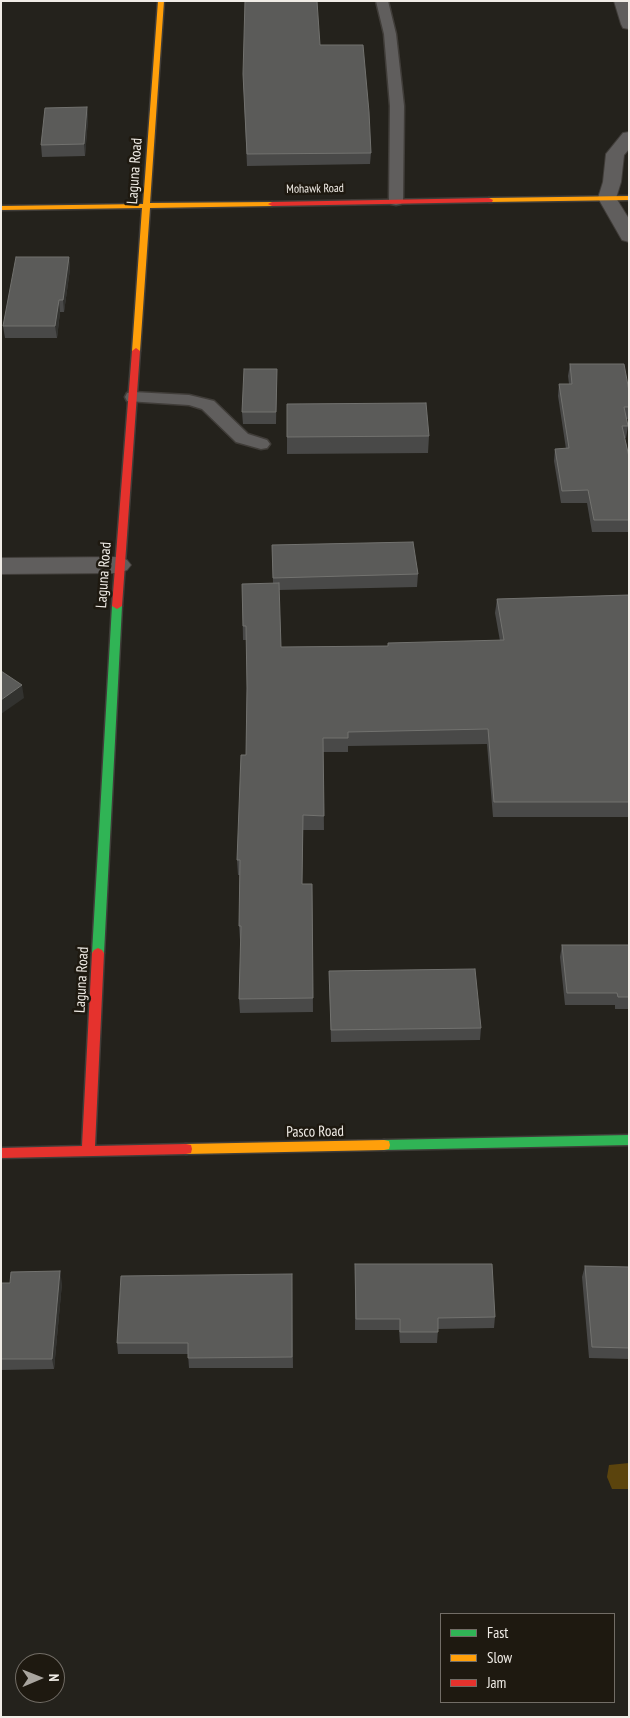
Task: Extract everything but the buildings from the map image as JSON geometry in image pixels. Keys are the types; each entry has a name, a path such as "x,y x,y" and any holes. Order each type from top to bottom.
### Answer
{"street":[{"name":"Laguna Road","path":"88,1151 120,565 148,206 161,1"},
{"path":"622,1 629,24"},
{"path":"629,137 615,154 612,182 607,198 629,236"},
{"name":"Mohawk Road","path":"1,208 629,198"},
{"path":"1,566 120,565"},
{"name":"Pasco Road","path":"1,1153 629,1140"}],"lane":[{"path":"382,1 390,34 397,106 396,201"},
{"path":"133,397 189,400 208,405 242,438 261,444"}],"shaded area":[{"path":"629,1463 629,1489 612,1489 607,1477 609,1465"}],"traffic: fast":[{"path":"98,953 117,606"},
{"path":"384,1145 629,1140"}],"traffic: slow":[{"path":"136,351 161,1"},
{"path":"489,200 629,198"},
{"path":"1,208 272,204"},
{"path":"186,1149 384,1145"}],"traffic: jam":[{"path":"272,204 489,200"},
{"path":"117,606 136,351"},
{"path":"88,1151 98,953"},
{"path":"1,1153 186,1149"}]}
